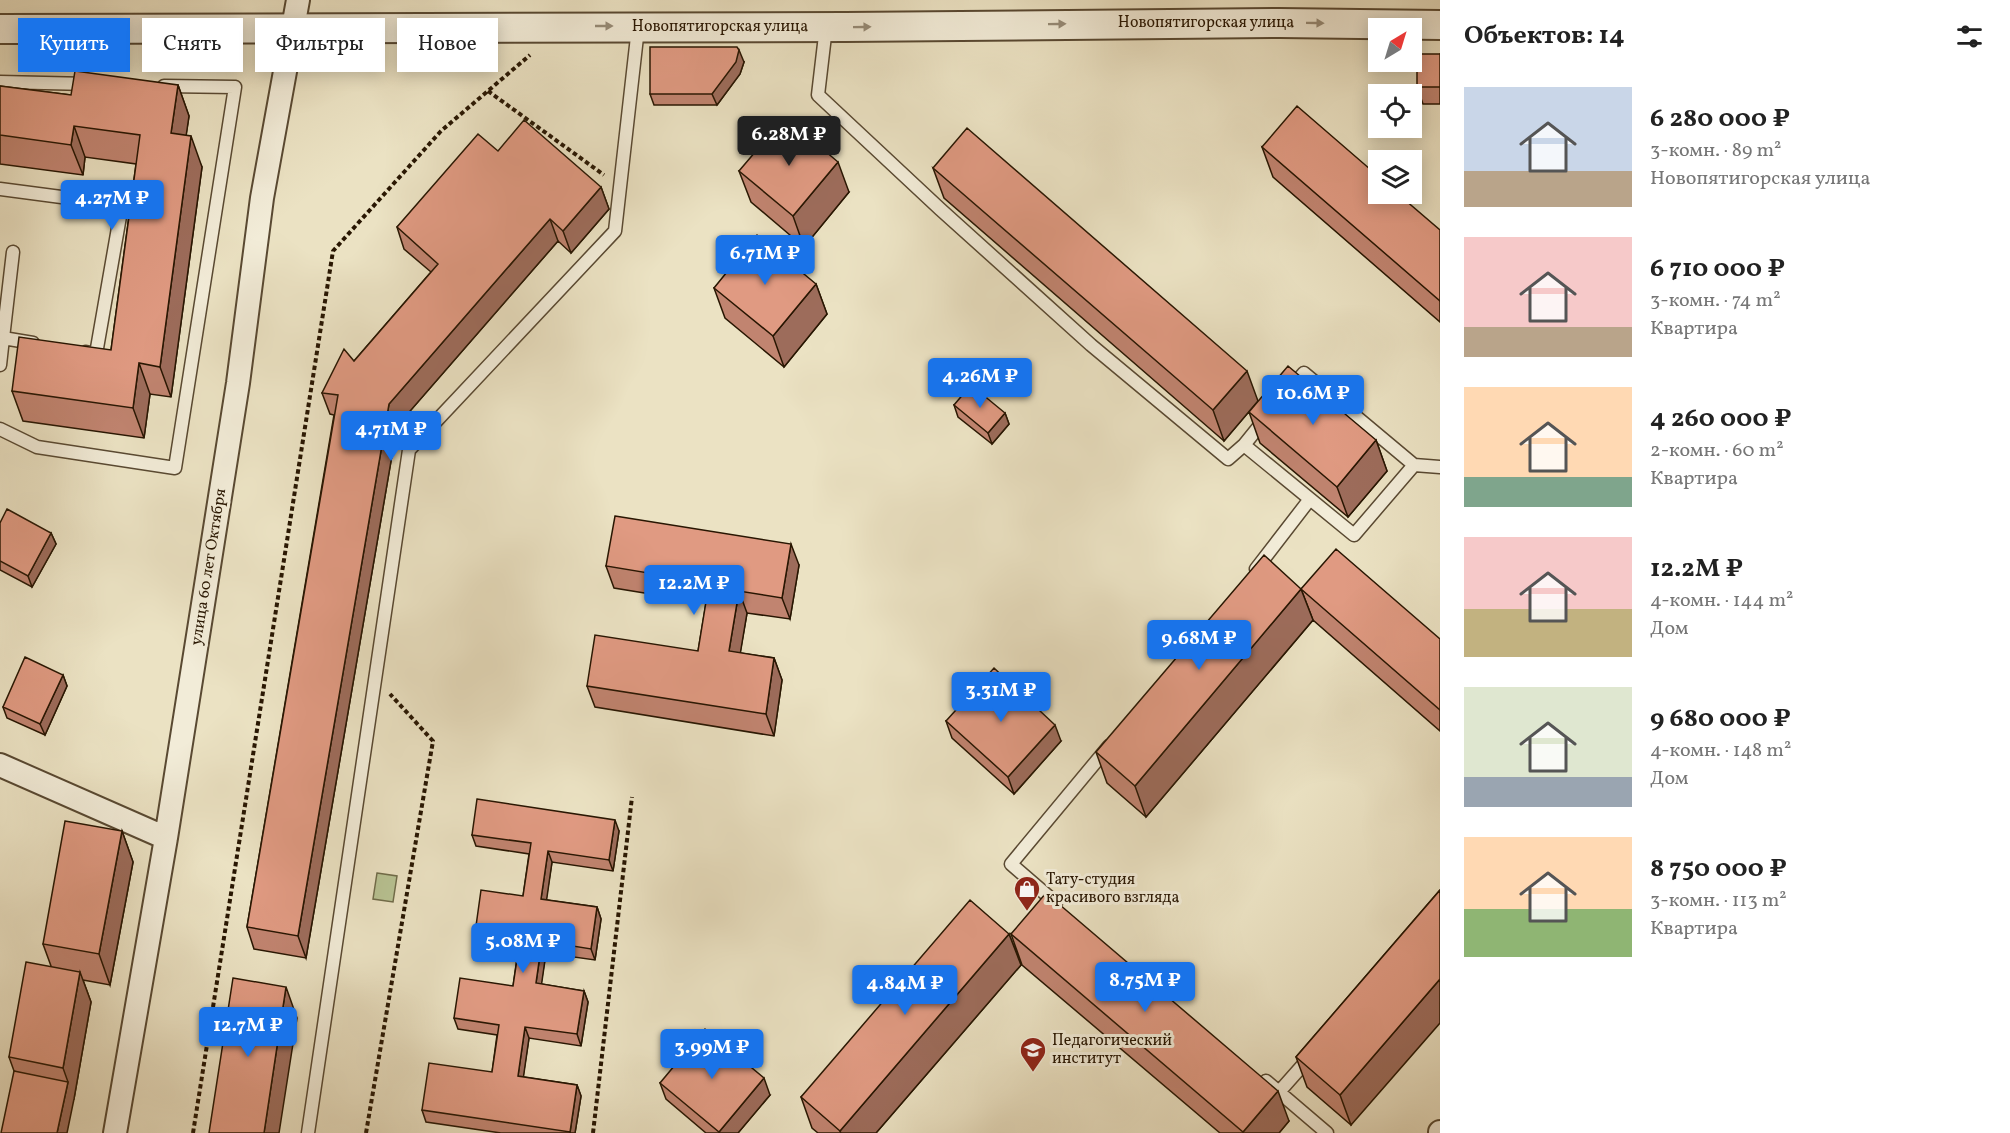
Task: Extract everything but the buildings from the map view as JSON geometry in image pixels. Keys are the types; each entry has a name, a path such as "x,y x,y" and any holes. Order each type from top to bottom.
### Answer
{"street":[{"name":"Новопятигорская улица","path":"0,29 296,14 564,27 1280,23 1440,25"},
{"name":"улица 60 лет Октября","path":"114,1133 166,838 238,383 262,198 296,14"},
{"path":"0,765 166,838"}],"lane":[{"path":"308,1133 410,450 615,231 638,27"},
{"path":"826,27 818,95 939,209 1091,345 1228,459 1244,445 1304,373 1414,465 1440,467"},
{"path":"0,82 106,84"},
{"path":"0,429 37,447 175,468 235,87 153,86"},
{"path":"0,189 122,205 96,354 73,350"},
{"path":"0,365 13,252"},
{"path":"3,338 50,346"},
{"path":"1244,445 1354,535 1414,465"},
{"path":"1246,580 1310,499"},
{"path":"1064,910 1011,864 1114,740"},
{"path":"1279,1092 1319,1048"},
{"path":"1252,1070 1327,1133"}],"path":[{"path":"193,1133 333,251 441,131 564,27"},
{"path":"488,91 620,187"},
{"path":"366,1133 433,741 375,678"},
{"path":"593,1133 632,798"}],"green space":[{"path":"377,873 397,876 393,902 373,899"}],"place":[{"name":"Тату-студия красивого взгляда","path":"1027,912"},
{"name":"Педагогический институт","path":"1033,1073"}]}
